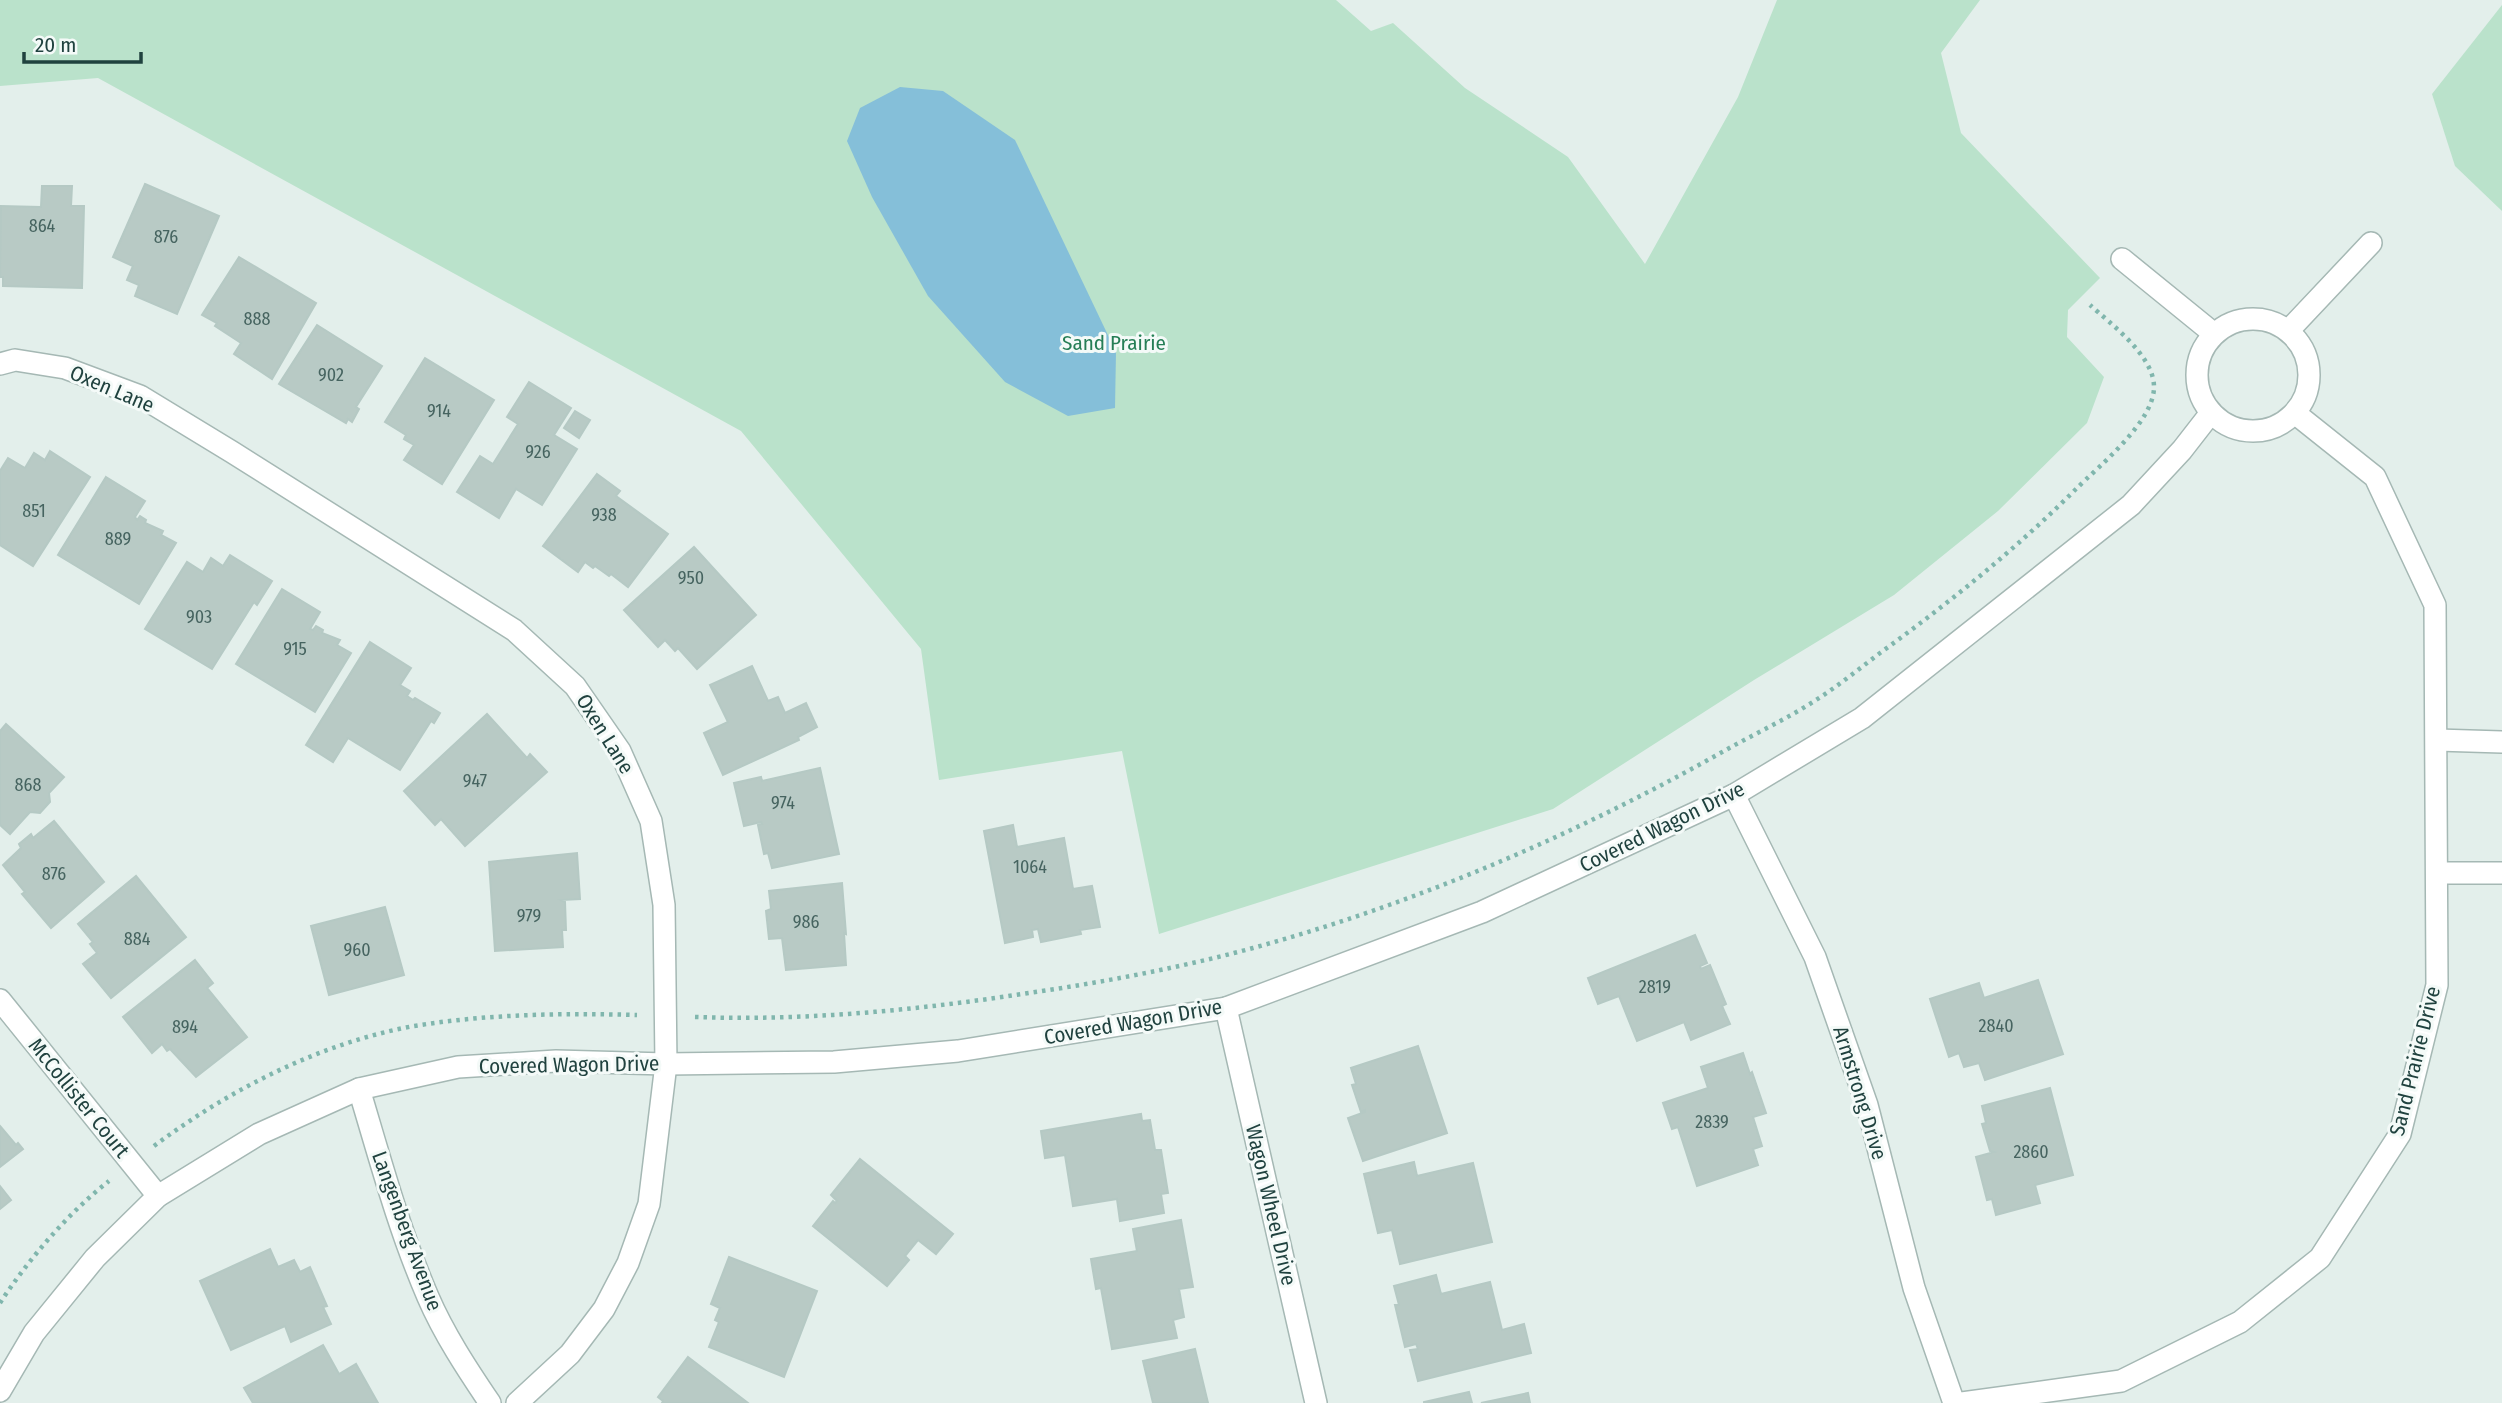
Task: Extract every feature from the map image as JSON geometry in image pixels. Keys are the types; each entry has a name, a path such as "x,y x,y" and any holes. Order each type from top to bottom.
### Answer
{"street":[{"path":"2289,330 2371,243"},
{"path":"2122,259 2213,333"},
{"path":"2264,318 2289,330 2307,356 2308,366 2309,386 2296,414 2269,430 2237,430 2210,414 2196,387 2198,358 2213,333 2237,319 2264,318"},
{"name":"Oxen Lane","path":"0,364 15,360 65,368 140,396 514,630 575,686 620,751 651,821 664,905 666,1064 649,1204 628,1263 604,1309 570,1354 517,1403"},
{"name":"Covered Wagon Drive","path":"0,1391 34,1333 86,1269 158,1196 259,1134 359,1089 458,1067 556,1061 666,1064 834,1062 958,1051 1226,1008 1482,912 1734,795 1862,718 2131,505 2182,450 2210,414"},
{"name":"Sand Prairie Drive","path":"1962,1403 2121,1381 2241,1322 2320,1258 2400,1134 2437,985 2435,605 2375,477 2296,414"},
{"path":"2437,740 2502,742"},
{"name":"Armstrong Drive","path":"1734,795 1815,957 1867,1105 1914,1288 1954,1403"},
{"path":"2437,873 2502,873"},
{"name":"McCollister Court","path":"0,1000 158,1196"},
{"name":"Wagon Wheel Drive","path":"1226,1008 1316,1403"},
{"name":"Langenberg Avenue","path":"359,1089 394,1209 428,1298 460,1357 490,1403"}],"path":[{"path":"0,1303 16,1278 47,1241 103,1186 183,1124 225,1097 286,1067 327,1051 412,1027 518,1014 601,1013 738,1018 873,1013 1102,982 1190,964 1327,926 1506,859 1641,796 1815,701 1901,638 2050,515 2120,445 2143,418 2151,402 2154,383 2138,351 2090,305"}],"green space":[{"name":"Sand Prairie","path":"0,0 1336,0 1371,31 1393,23 1465,88 1568,157 1645,264 1738,97 1777,0 1980,0 1941,53 1961,133 2100,278 2068,310 2067,337 2104,377 2087,423 1998,511 1894,595 1754,680 1553,809 1159,934 1122,751 939,780 921,649 741,431 98,78 0,86"},
{"path":"2502,5 2502,211 2455,166 2432,94"}],"water":[{"path":"900,87 943,91 1015,140 1116,352 1115,408 1068,416 1005,382 928,296 872,197 847,141 860,108"}],"building":[{"path":"145,184 219,216 177,314 135,296 139,285 127,280 133,266 113,257"},
{"path":"42,186 72,186 71,206 84,206 82,288 3,286 3,277 0,277 1,206 41,207"},
{"path":"239,257 316,303 272,379 234,354 241,343 215,326 217,323 202,315"},
{"path":"317,325 382,366 356,407 359,409 352,422 348,419 346,423 279,384"},
{"path":"425,358 494,400 442,484 404,460 414,445 404,439 406,435 385,422"},
{"path":"529,382 571,408 554,435 577,449 542,505 516,489 499,518 457,492 480,456 493,464 518,424 507,417"},
{"path":"575,411 590,420 579,438 564,428"},
{"path":"50,451 90,477 33,566 0,545 0,471 8,458 25,468 34,453 45,460"},
{"path":"597,474 620,491 616,496 668,534 628,587 611,574 609,576 585,562 578,572 543,546"},
{"path":"106,477 145,501 135,517 137,520 140,516 146,520 145,523 163,531 161,535 176,543 139,604 58,555"},
{"path":"694,547 756,615 697,669 678,648 675,651 665,640 658,647 624,610"},
{"path":"230,555 272,581 257,605 254,602 212,669 145,629 187,562 203,572 211,558 223,566"},
{"path":"282,589 320,612 310,629 313,630 316,626 323,630 322,633 340,640 337,645 351,653 315,712 236,664"},
{"path":"370,642 411,668 400,685 410,691 407,696 440,713 434,723 431,721 400,770 348,738 333,762 306,745"},
{"path":"752,666 768,701 778,697 785,713 806,703 817,727 798,737 799,740 723,775 704,733 728,722 710,685"},
{"path":"487,714 527,758 530,754 547,772 465,846 441,819 435,825 404,791"},
{"path":"6,724 64,777 49,793 50,802 40,813 30,812 10,834 0,825 0,731"},
{"path":"820,768 839,854 772,868 768,853 764,854 758,825 762,824 744,826 734,783 761,777 762,781"},
{"path":"54,821 104,882 51,928 22,894 25,892 3,865 21,848 19,844 31,834 33,838"},
{"path":"1013,825 1017,847 1064,838 1073,889 1092,886 1100,927 1080,930 1081,934 1041,942 1038,929 1032,930 1033,937 1005,943 984,831"},
{"path":"577,853 580,899 561,900 565,902 566,930 562,930 563,947 495,951 489,862"},
{"path":"136,876 186,937 111,998 83,964 97,953 90,944 93,942 78,924"},
{"path":"842,883 846,965 786,970 782,938 769,939 766,911 771,909 769,891"},
{"path":"385,907 404,975 329,995 311,926"},
{"path":"1695,935 1707,963 1700,966 1701,969 1710,965 1726,1004 1722,1006 1730,1024 1691,1040 1684,1022 1637,1041 1619,996 1598,1004 1588,978"},
{"path":"195,960 213,983 207,988 247,1037 196,1077 162,1044 152,1053 123,1017"},
{"path":"2038,980 2063,1054 1985,1080 1979,1063 1964,1067 1959,1053 1949,1057 1930,999 1979,983 1984,998"},
{"path":"1418,1046 1447,1133 1363,1161 1348,1118 1365,1112 1361,1112 1352,1085 1356,1084 1351,1068"},
{"path":"1743,1053 1766,1113 1753,1117 1762,1146 1753,1149 1758,1165 1697,1186 1678,1127 1672,1129 1663,1103 1708,1088 1701,1067"},
{"path":"2050,1088 2073,1175 2035,1185 2040,1203 1996,1215 1992,1199 1987,1200 1976,1157 1994,1152 1990,1151 1982,1124 1986,1123 1982,1106"},
{"path":"1141,1114 1142,1121 1150,1120 1155,1150 1161,1150 1168,1193 1161,1194 1164,1213 1120,1221 1117,1199 1073,1206 1065,1155 1045,1158 1041,1131"},
{"path":"0,1126 16,1145 18,1143 23,1149 0,1167"},
{"path":"860,1159 953,1234 936,1254 918,1240 905,1256 909,1260 887,1286 813,1226 833,1201 837,1201 831,1195"},
{"path":"1414,1162 1417,1176 1473,1163 1492,1242 1400,1264 1392,1230 1378,1233 1364,1174"},
{"path":"0,1186 11,1200 0,1209"},
{"path":"1181,1220 1193,1287 1179,1289 1184,1317 1173,1320 1177,1338 1112,1349 1101,1288 1096,1289 1091,1259 1137,1251 1133,1229"},
{"path":"270,1249 278,1267 294,1260 300,1272 310,1267 327,1306 323,1307 331,1324 291,1342 285,1326 231,1350 200,1281"},
{"path":"729,1257 817,1291 784,1377 709,1347 719,1322 715,1320 720,1308 711,1304"},
{"path":"1436,1275 1441,1294 1490,1282 1502,1330 1524,1324 1531,1353 1418,1381 1410,1350 1418,1349 1416,1344 1405,1347 1395,1305 1399,1305 1394,1286"},
{"path":"323,1345 339,1374 356,1364 378,1403 253,1403 244,1388"},
{"path":"1195,1349 1208,1403 1153,1403 1143,1361"},
{"path":"688,1357 748,1403 662,1403 658,1397"},
{"path":"1469,1392 1472,1403 1424,1403 1424,1402"},
{"path":"1528,1393 1530,1403 1481,1403"}]}
